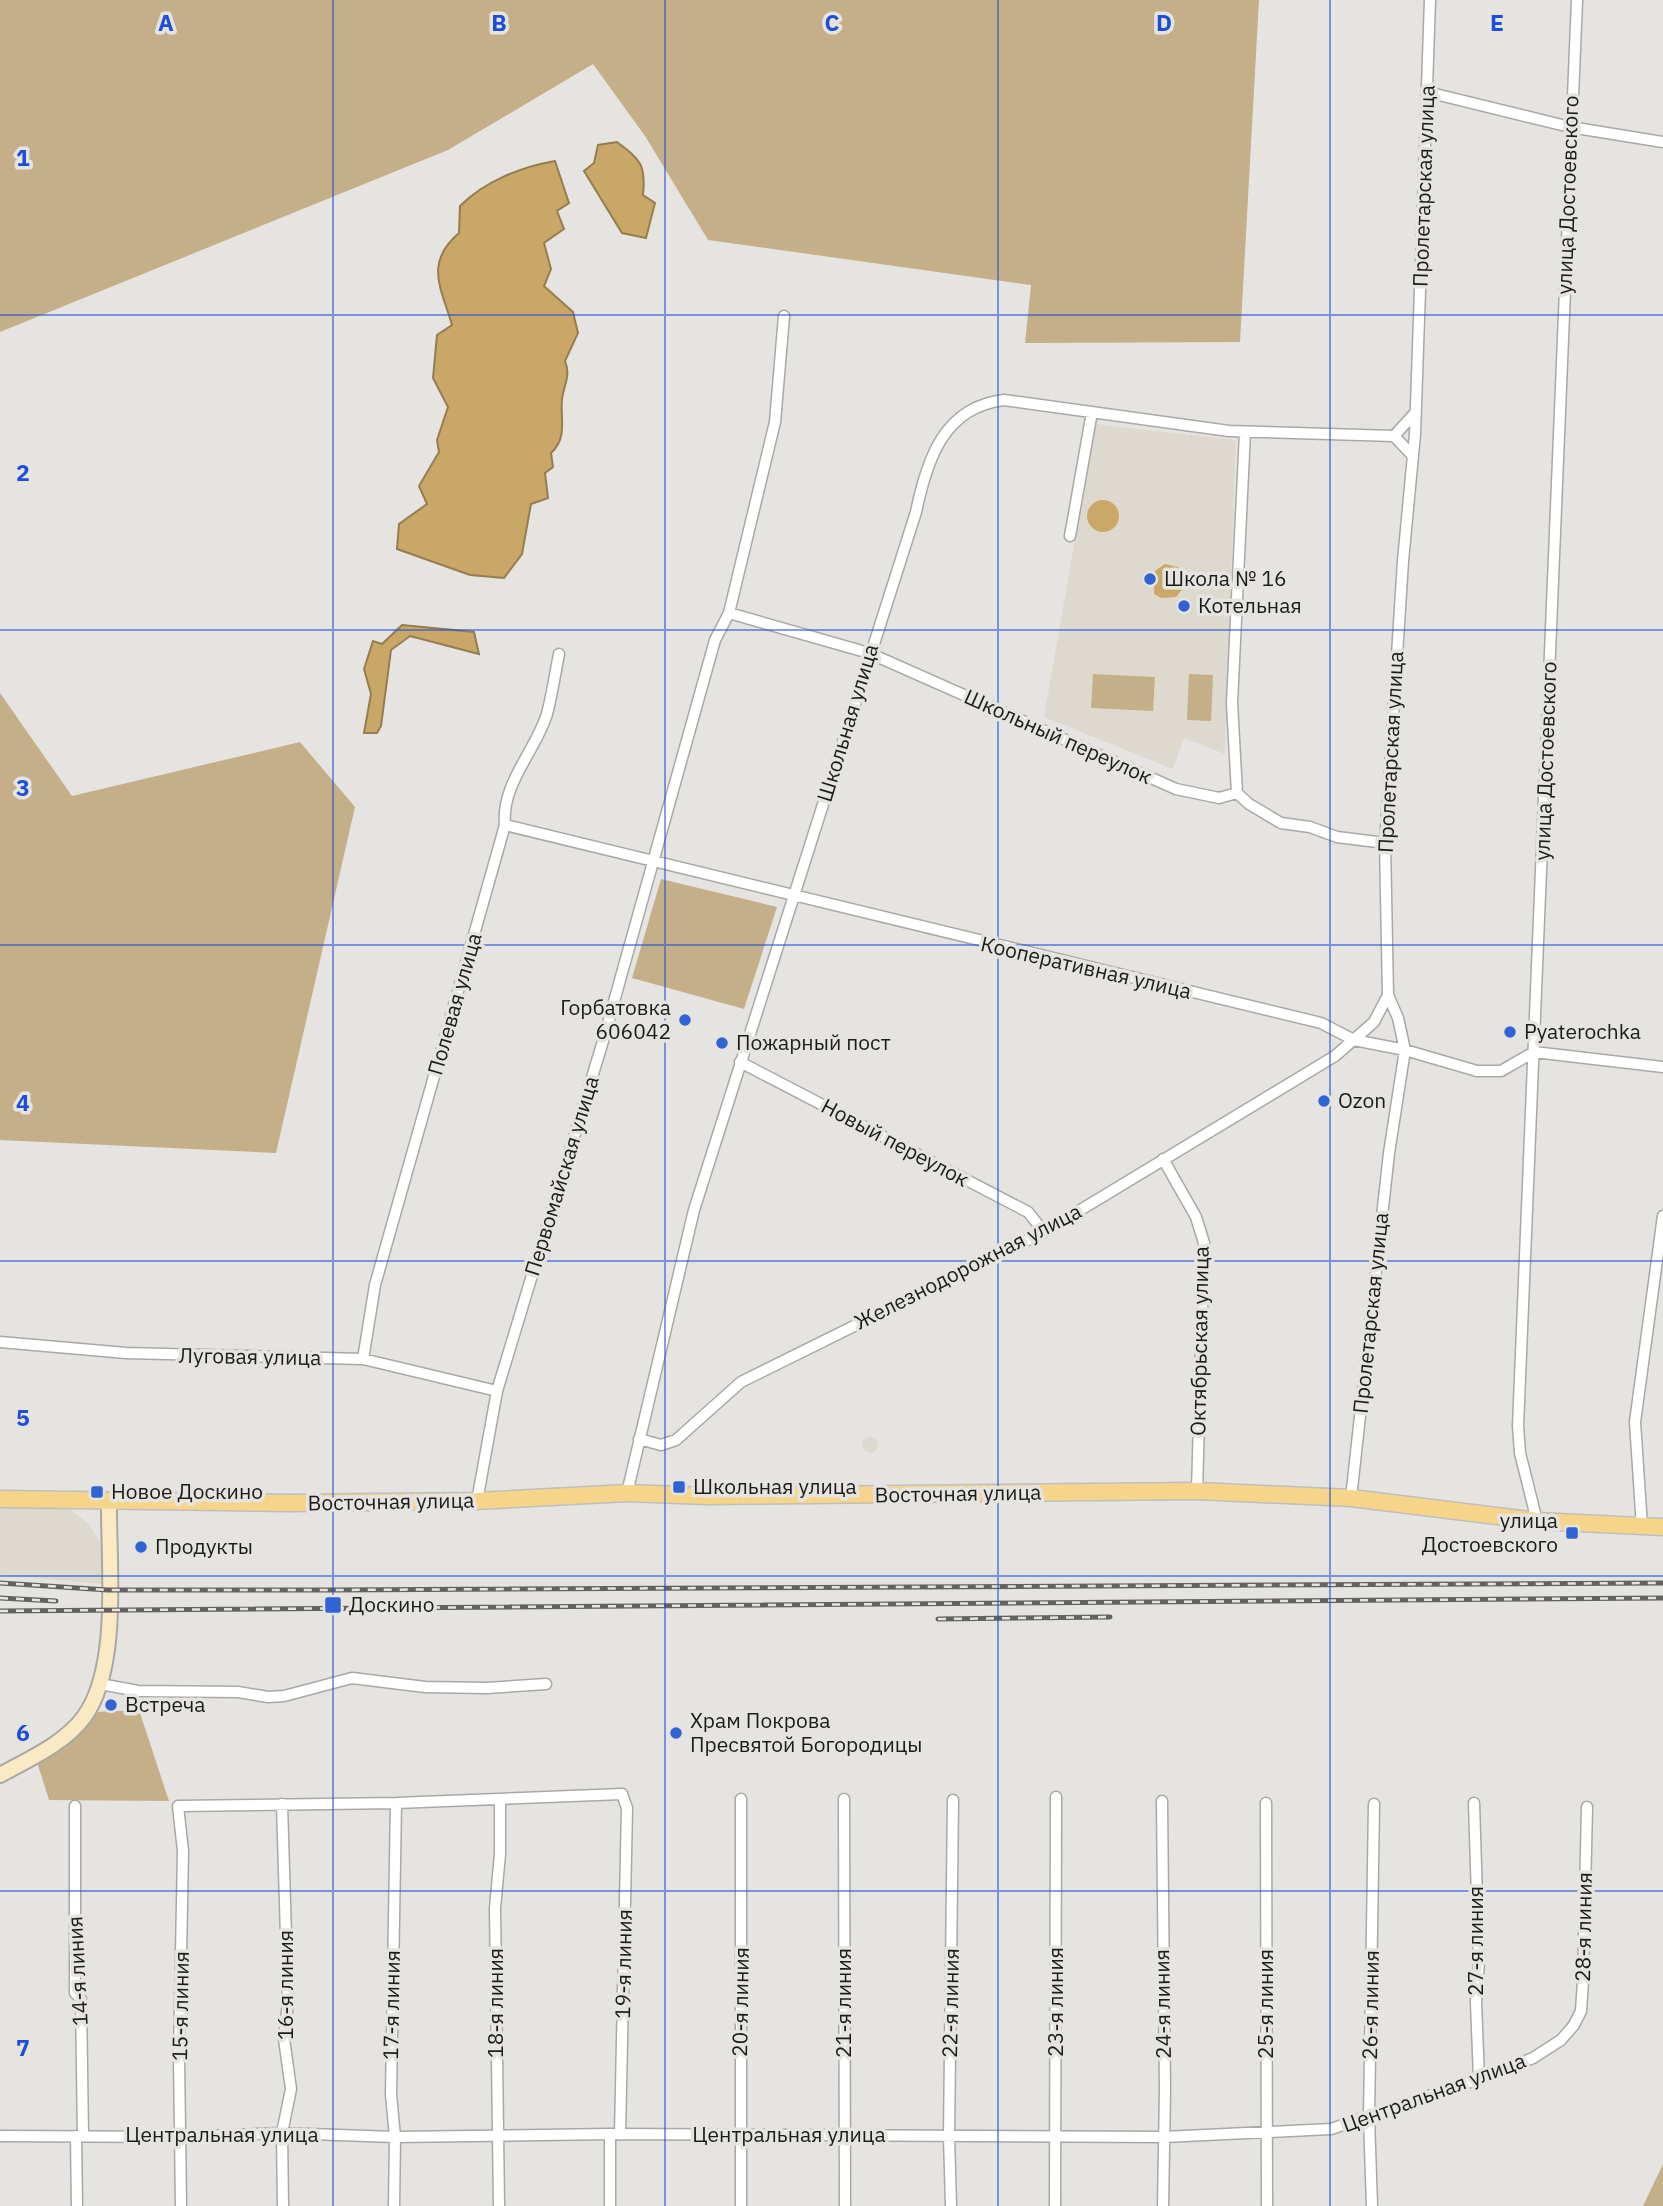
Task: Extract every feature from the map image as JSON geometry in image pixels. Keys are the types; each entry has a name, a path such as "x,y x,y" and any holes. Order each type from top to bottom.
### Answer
{"main road":[{"name":"Восточная улица","path":"0,1499 288,1503 477,1501 626,1493 715,1496 1197,1491 1351,1498 1537,1521 1663,1527"}],"street":[{"name":"Пролетарская улица","path":"1351,1498 1389,1153 1405,1050 1398,1018 1388,995 1385,844 1413,456 1430,0"},
{"name":"улица Достоевского","path":"1537,1521 1520,1453 1518,1426 1577,0"},
{"path":"1427,92 1570,127 1663,142"},
{"name":"Первомайская улица","path":"477,1501 497,1391 654,861 715,640 729,613 775,422 784,316"},
{"name":"Школьная улица","path":"626,1493 694,1210 916,512 924,474 945,435 965,412 981,403 1004,400 1245,432 1394,436"},
{"path":"1070,536 1092,412"},
{"path":"1413,456 1394,436 1415,413"},
{"path":"1245,432 1232,704 1237,793 1249,804 1281,823 1311,827 1337,837 1385,844"},
{"name":"Школьный переулок","path":"729,613 869,653 1176,789 1219,797 1237,793"},
{"name":"Полевая улица","path":"363,1359 375,1285 505,825 503,811 508,794 546,715 559,654"},
{"name":"Кооперативная улица","path":"505,825 1321,1023 1354,1040 1405,1050 1478,1071 1501,1071 1534,1052"},
{"name":"Железнодорожная улица","path":"639,1439 661,1445 676,1440 741,1382 1044,1232 1335,1056 1374,1022 1388,995"},
{"path":"1534,1052 1663,1068"},
{"name":"Новый переулок","path":"740,1062 1028,1212 1044,1232"},
{"name":"Октябрьская улица","path":"1163,1159 1196,1217 1204,1243 1197,1491"},
{"path":"1642,1527 1635,1422 1663,1216"},
{"name":"Луговая улица","path":"0,1342 126,1353 363,1359 497,1391"},
{"path":"0,1775 49,1747 70,1731 83,1718 100,1684 104,1668 107,1616 109,1500"},
{"path":"100,1684 138,1691 238,1692 268,1697 284,1696 352,1678 425,1687 487,1688 546,1684"},
{"name":"19-я линия","path":"499,1800 622,1794 627,1808 610,2206"},
{"name":"23-я линия","path":"1055,2206 1056,1797"},
{"name":"20-я линия","path":"741,1799 741,2206"},
{"name":"21-я линия","path":"844,1799 845,2206"},
{"path":"282,1804 499,1800"},
{"name":"18-я линия","path":"499,1800 500,1854 495,1908 499,2206"},
{"name":"22-я линия","path":"951,2206 949,2136 953,1800"},
{"name":"24-я линия","path":"1162,1801 1163,2206"},
{"name":"17-я линия","path":"394,2206 395,2137 391,2081 396,1803"},
{"name":"25-я линия","path":"1266,1803 1267,2206"},
{"name":"27-я линия","path":"1474,1803 1479,1962 1476,2002 1479,2080"},
{"name":"15-я линия","path":"181,2206 183,1851 178,1805 282,1804"},
{"name":"16-я линия","path":"282,1804 288,2003 284,2039 291,2089 282,2133 283,2206"},
{"name":"26-я линия","path":"1372,2206 1369,2118 1374,1804"},
{"name":"14-я линия","path":"75,1806 75,1993 81,1999 77,2206"},
{"name":"28-я линия","path":"1561,2040 1581,2011 1587,1807"},
{"name":"Центральная улица","path":"0,2136 181,2137 282,2133 395,2137 615,2134 1164,2137 1331,2129 1479,2080 1533,2058 1561,2040"}],"shaded area":[{"path":"0,0 1259,0 1240,342 1025,343 1031,285 708,240 645,136 593,64 448,150 0,332"},
{"path":"617,142 637,159 644,177 643,195 655,203 646,238 622,233 584,171 594,163 598,145"},
{"path":"555,161 569,203 557,211 564,229 544,243 551,269 544,286 573,312 578,333 565,361 567,376 562,399 560,441 551,453 553,467 545,473 548,498 531,504 522,554 504,578 470,575 397,549 399,524 427,504 419,486 439,452 437,440 448,407 433,378 437,335 452,325 440,287 439,265 448,244 459,233 460,206 470,197 504,176"},
{"name":"Школа № 16","path":"1095,424 1236,440 1225,754 1184,738 1173,769 1044,717"},
{"path":"1103,500 1114,505 1119,516 1114,527 1103,532 1092,527 1087,516 1092,505"},
{"path":"1165,564 1178,567 1185,576 1184,587 1176,597 1161,598 1154,594 1155,571"},
{"path":"402,625 474,632 479,654 410,636 391,650 381,726 377,733 364,733 371,694 364,669 373,641 382,644"},
{"path":"1093,674 1155,677 1153,711 1091,708"},
{"path":"1189,674 1213,675 1211,721 1187,720"},
{"path":"0,693 72,796 300,742 355,807 276,1153 0,1140"},
{"path":"661,879 777,907 744,1009 632,978"},
{"path":"870,1437 876,1439 876,1451 870,1453 864,1451 862,1445 864,1439"},
{"path":"0,1508 69,1509 88,1523 101,1544 102,1584 0,1575"},
{"path":"139,1710 169,1801 49,1800 37,1762 76,1737 96,1712"},
{"path":"1663,2164 1663,2206 1643,2206"}],"railway":[{"path":"0,1583 108,1590 1663,1583"},
{"path":"0,1598 56,1601"},
{"path":"0,1611 1663,1598"},
{"path":"938,1619 1110,1617"}],"place":[{"name":"Школа № 16","path":"1150,579"},
{"name":"Котельная","path":"1184,606"},
{"name":"Горбатовка 606042","path":"685,1020"},
{"name":"Pyaterochka","path":"1510,1032"},
{"name":"Пожарный пост","path":"722,1043"},
{"name":"Ozon","path":"1324,1101"},
{"name":"Школьная улица","path":"679,1487"},
{"name":"Новое Доскино","path":"97,1492"},
{"name":"улица Достоевского","path":"1572,1533"},
{"name":"Продукты","path":"141,1547"},
{"name":"Доскино","path":"333,1605"},
{"name":"Встреча","path":"111,1705"},
{"name":"Храм Покрова Пресвятой Богородицы","path":"676,1733"}]}
